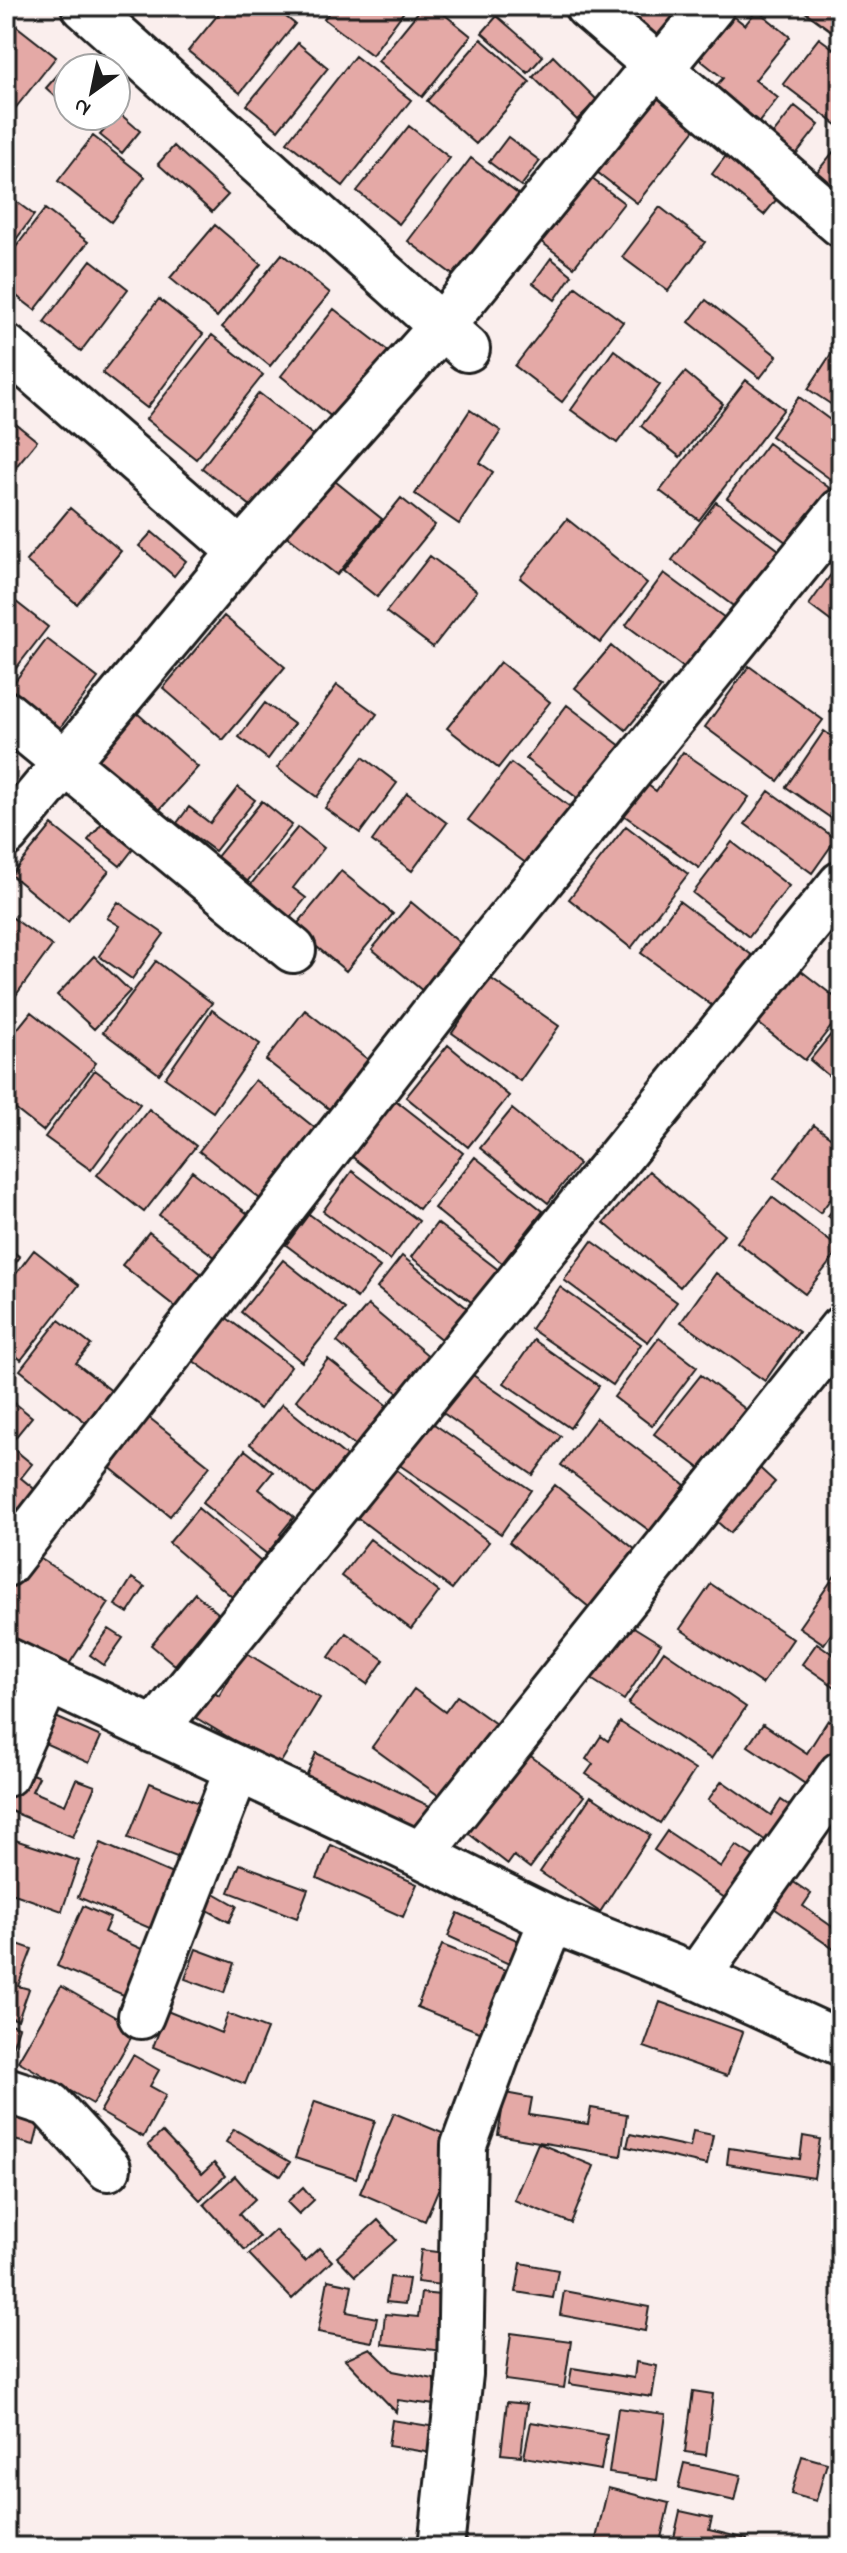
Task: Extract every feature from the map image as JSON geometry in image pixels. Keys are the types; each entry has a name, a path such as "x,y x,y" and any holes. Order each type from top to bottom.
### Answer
{"street":[{"path":"84,6 454,337"},
{"path":"587,6 841,224"},
{"path":"6,834 241,552 454,337 613,118 650,71 661,68 712,6"},
{"path":"6,347 241,552"},
{"path":"6,1564 455,986 841,511"},
{"path":"6,714 293,950"},
{"path":"154,1731 841,884"},
{"path":"421,1855 841,1329"},
{"path":"6,1660 552,1920 697,1977 841,2043"},
{"path":"6,1774 48,1679"},
{"path":"141,2016 237,1770"},
{"path":"697,1977 841,1774"},
{"path":"441,2547 460,2374 464,2145 552,1920"},
{"path":"6,2090 49,2104 108,2168"}],"building":[{"path":"225,6 272,6 295,24 240,93 188,51"},
{"path":"334,6 408,6 372,55 324,19"},
{"path":"423,6 434,6 471,36 422,97 378,61"},
{"path":"612,6 707,6 670,53"},
{"path":"808,6 841,6 841,38 804,11"},
{"path":"722,7 745,25 757,10 790,37 755,80 778,98 759,122 715,87 723,78 688,50"},
{"path":"497,16 543,56 528,73 482,33"},
{"path":"10,21 52,54 52,62 6,120 6,26"},
{"path":"819,38 841,54 841,120 837,125 783,84"},
{"path":"481,39 530,82 476,144 427,101"},
{"path":"298,43 328,68 278,130 247,105"},
{"path":"355,56 411,100 343,186 287,142"},
{"path":"553,56 597,100 577,120 533,77"},
{"path":"650,78 703,119 637,203 584,162"},
{"path":"795,106 819,125 793,158 769,139"},
{"path":"132,124 140,131 122,153 100,135 103,132 132,132"},
{"path":"409,126 450,158 399,224 357,191"},
{"path":"93,136 145,177 111,222 58,181"},
{"path":"508,137 540,161 521,186 489,162"},
{"path":"174,146 228,195 212,212 158,164"},
{"path":"838,146 841,148 841,201 812,178"},
{"path":"732,148 785,189 764,215 712,174"},
{"path":"471,158 531,204 469,287 408,241"},
{"path":"575,166 624,203 574,267 526,230"},
{"path":"6,194 34,215 6,253"},
{"path":"660,207 705,242 668,291 622,257"},
{"path":"45,209 88,242 35,310 6,288 6,260"},
{"path":"215,225 261,264 217,317 170,278"},
{"path":"282,254 330,293 270,366 222,327"},
{"path":"551,258 572,275 555,300 533,283"},
{"path":"91,260 128,289 81,351 44,322"},
{"path":"576,287 623,322 562,402 515,366"},
{"path":"159,299 203,334 147,408 102,373"},
{"path":"706,300 777,356 760,378 689,322"},
{"path":"334,309 392,354 338,422 281,376"},
{"path":"212,335 263,375 196,459 146,419"},
{"path":"614,350 660,385 617,443 571,410"},
{"path":"831,354 841,361 841,411 808,389"},
{"path":"685,372 723,404 680,457 641,426"},
{"path":"746,380 784,409 699,520 660,491"},
{"path":"259,393 317,438 260,513 202,468"},
{"path":"799,397 841,428 841,479 837,484 771,436"},
{"path":"470,410 501,431 480,463 493,472 459,524 415,494"},
{"path":"6,416 37,441 6,479"},
{"path":"768,443 832,490 790,545 727,498"},
{"path":"320,469 382,519 337,575 275,527"},
{"path":"401,498 435,525 377,597 343,570"},
{"path":"716,502 779,550 736,608 672,560"},
{"path":"70,508 121,551 77,604 26,561"},
{"path":"567,519 647,583 600,643 520,578"},
{"path":"152,532 186,561 174,576 139,546"},
{"path":"430,556 477,591 433,647 386,612"},
{"path":"837,566 841,568 841,629 809,605"},
{"path":"664,573 725,618 687,670 626,625"},
{"path":"6,594 48,627 6,681"},
{"path":"224,616 285,667 223,740 163,688"},
{"path":"47,639 98,678 56,733 6,693"},
{"path":"611,646 661,688 626,730 575,688"},
{"path":"500,662 550,702 498,768 447,728"},
{"path":"749,666 823,720 778,781 705,727"},
{"path":"337,685 377,714 317,797 277,768"},
{"path":"841,696 841,720 829,711"},
{"path":"265,703 294,724 268,759 239,737"},
{"path":"567,705 630,753 589,807 526,759"},
{"path":"137,713 198,767 155,815 95,762"},
{"path":"824,731 841,743 841,825 786,787"},
{"path":"683,752 749,797 699,868 622,814 645,783 656,791"},
{"path":"363,757 397,783 360,833 325,808"},
{"path":"511,763 573,809 531,867 468,820"},
{"path":"238,787 255,800 215,851 177,823 189,807 210,823"},
{"path":"769,791 836,839 812,873 745,824"},
{"path":"407,793 447,823 412,871 372,841"},
{"path":"262,801 292,825 246,883 216,858"},
{"path":"102,823 134,848 120,866 88,840"},
{"path":"52,825 109,871 68,922 11,875"},
{"path":"626,826 688,874 631,948 569,899"},
{"path":"298,827 324,848 293,888 306,898 282,928 242,895"},
{"path":"732,842 789,886 749,937 693,893"},
{"path":"341,871 393,914 346,971 294,928"},
{"path":"679,901 753,956 714,1007 641,953"},
{"path":"118,902 164,934 132,979 99,956 120,926 107,918"},
{"path":"411,902 473,954 435,1001 372,949"},
{"path":"6,913 52,946 13,999 6,994"},
{"path":"94,956 130,991 94,1029 57,995"},
{"path":"156,961 212,1003 159,1074 103,1032"},
{"path":"791,963 841,1002 841,1014 805,1060 749,1016"},
{"path":"490,978 559,1026 520,1081 452,1033"},
{"path":"212,1010 260,1044 213,1112 165,1078"},
{"path":"305,1010 380,1069 341,1118 266,1060"},
{"path":"31,1012 96,1063 43,1131 6,1102 6,1043"},
{"path":"841,1022 841,1086 810,1060"},
{"path":"448,1045 509,1096 468,1147 406,1097"},
{"path":"95,1070 140,1104 91,1170 45,1137"},
{"path":"255,1080 320,1132 264,1202 199,1151"},
{"path":"394,1099 463,1153 419,1209 350,1155"},
{"path":"149,1109 196,1146 144,1212 97,1175"},
{"path":"512,1109 579,1164 548,1203 480,1148"},
{"path":"814,1125 841,1145 841,1185 820,1213 774,1178"},
{"path":"475,1157 543,1211 502,1263 434,1208"},
{"path":"192,1171 257,1221 224,1264 159,1215"},
{"path":"352,1171 419,1221 390,1260 323,1211"},
{"path":"649,1171 724,1235 680,1287 604,1223"},
{"path":"772,1197 840,1249 805,1294 737,1242"},
{"path":"841,1198 841,1225 828,1216"},
{"path":"309,1214 380,1267 357,1298 286,1245"},
{"path":"437,1223 500,1271 474,1304 411,1257"},
{"path":"149,1232 208,1279 182,1312 122,1265"},
{"path":"592,1241 677,1302 648,1342 564,1280"},
{"path":"6,1246 20,1257 6,1276"},
{"path":"34,1250 79,1285 21,1360 6,1347 6,1287"},
{"path":"402,1256 467,1308 442,1340 377,1288"},
{"path":"283,1260 345,1309 302,1362 241,1312"},
{"path":"716,1273 799,1332 765,1381 681,1322"},
{"path":"560,1287 641,1344 613,1385 531,1329"},
{"path":"368,1305 436,1362 405,1399 337,1342"},
{"path":"224,1316 291,1366 260,1409 192,1360"},
{"path":"59,1320 91,1345 76,1363 123,1400 98,1432 20,1370"},
{"path":"659,1338 697,1367 652,1426 614,1397"},
{"path":"534,1340 599,1386 570,1428 504,1383"},
{"path":"328,1359 390,1408 359,1449 296,1400"},
{"path":"470,1373 561,1436 533,1475 443,1413"},
{"path":"701,1375 748,1411 702,1470 654,1434"},
{"path":"6,1396 32,1417 9,1445 32,1464 21,1478 44,1497 28,1517 6,1500"},
{"path":"282,1404 351,1460 320,1500 250,1444"},
{"path":"142,1412 210,1466 170,1516 103,1462"},
{"path":"596,1418 685,1485 650,1531 561,1465"},
{"path":"428,1420 531,1490 501,1534 398,1464"},
{"path":"245,1450 273,1472 259,1489 294,1517 280,1534 291,1543 276,1561 202,1503"},
{"path":"751,1460 775,1482 730,1533 706,1512"},
{"path":"388,1463 489,1542 452,1589 350,1512"},
{"path":"555,1485 647,1559 600,1616 509,1542"},
{"path":"198,1508 267,1567 238,1602 169,1543"},
{"path":"370,1539 439,1592 411,1629 341,1576"},
{"path":"27,1550 109,1603 62,1675 6,1639 6,1583"},
{"path":"836,1574 841,1578 841,1620 824,1644 799,1627"},
{"path":"132,1578 145,1587 128,1613 115,1605"},
{"path":"711,1584 793,1639 762,1684 680,1629"},
{"path":"195,1593 218,1613 175,1665 151,1645"},
{"path":"624,1621 661,1644 624,1700 588,1677"},
{"path":"109,1629 123,1638 104,1665 90,1655"},
{"path":"346,1633 384,1660 367,1684 329,1657"},
{"path":"817,1643 841,1660 841,1691 802,1664"},
{"path":"664,1651 746,1707 711,1759 628,1704"},
{"path":"245,1652 320,1698 278,1767 193,1716 210,1690 219,1696"},
{"path":"414,1689 445,1712 457,1696 500,1727 446,1801 372,1747"},
{"path":"42,1711 101,1737 89,1763 31,1737"},
{"path":"828,1720 841,1728 841,1752 816,1791 748,1746 763,1724 807,1753"},
{"path":"620,1722 695,1770 660,1823 586,1774 593,1764 586,1759 601,1736 608,1741"},
{"path":"316,1753 434,1808 423,1831 306,1776"},
{"path":"528,1754 584,1796 530,1868 514,1856 508,1864 468,1833"},
{"path":"18,1768 39,1777 32,1791 65,1805 76,1779 95,1786 73,1837 6,1809 6,1795"},
{"path":"722,1781 771,1815 781,1800 800,1813 776,1848 708,1800"},
{"path":"150,1783 209,1807 187,1861 128,1838"},
{"path":"841,1795 841,1834 822,1822"},
{"path":"591,1796 650,1835 600,1912 540,1872"},
{"path":"667,1831 721,1867 736,1845 759,1860 731,1902 654,1850"},
{"path":"6,1837 79,1861 62,1911 6,1891"},
{"path":"101,1843 184,1879 161,1933 78,1897"},
{"path":"331,1845 417,1884 403,1917 317,1878"},
{"path":"240,1864 308,1889 297,1918 229,1892"},
{"path":"789,1879 811,1894 803,1906 841,1933 841,1954 771,1906"},
{"path":"209,1890 237,1906 229,1922 200,1906"},
{"path":"83,1906 110,1918 104,1932 155,1955 135,2000 57,1966"},
{"path":"458,1913 519,1941 509,1964 448,1936"},
{"path":"6,1940 32,1949 18,1986 29,1989 18,2020 6,2016"},
{"path":"442,1945 513,1973 487,2035 417,2007"},
{"path":"196,1949 234,1963 224,1993 185,1979"},
{"path":"61,1986 136,2029 93,2104 18,2061"},
{"path":"660,2002 743,2032 727,2076 644,2047"},
{"path":"167,2011 221,2033 228,2014 267,2029 245,2084 153,2047"},
{"path":"6,2022 19,2027 11,2051 6,2050"},
{"path":"133,2055 159,2070 150,2086 166,2095 143,2137 100,2112"},
{"path":"505,2093 532,2098 529,2115 588,2124 591,2108 627,2114 621,2156 498,2135"},
{"path":"315,2101 375,2121 356,2178 295,2158"},
{"path":"6,2105 42,2114 34,2145 6,2138"},
{"path":"394,2113 459,2140 425,2221 360,2193"},
{"path":"234,2129 290,2162 281,2176 226,2142"},
{"path":"693,2131 713,2135 707,2165 627,2147 630,2134 690,2147"},
{"path":"162,2132 202,2174 214,2163 225,2176 200,2200 148,2145"},
{"path":"803,2136 820,2139 814,2178 727,2164 729,2148 800,2159"},
{"path":"538,2143 594,2166 571,2223 514,2200"},
{"path":"235,2176 255,2199 239,2214 259,2237 245,2250 204,2204"},
{"path":"303,2187 314,2200 299,2214 287,2202"},
{"path":"378,2220 396,2240 355,2276 337,2257"},
{"path":"275,2230 305,2261 319,2248 332,2261 292,2299 249,2254"},
{"path":"421,2250 453,2254 449,2286 417,2282"},
{"path":"521,2263 558,2270 553,2298 516,2292"},
{"path":"390,2277 409,2279 405,2304 386,2302"},
{"path":"328,2280 352,2285 347,2312 377,2318 372,2342 318,2332"},
{"path":"564,2291 649,2307 645,2331 560,2315"},
{"path":"421,2293 449,2296 443,2351 382,2344 385,2314 418,2317"},
{"path":"511,2333 571,2341 564,2388 505,2380"},
{"path":"370,2348 393,2371 434,2379 435,2405 398,2400 396,2412 345,2359"},
{"path":"636,2362 657,2366 652,2397 569,2384 572,2368 634,2378"},
{"path":"693,2391 713,2394 706,2455 685,2452"},
{"path":"507,2402 527,2404 521,2456 501,2454"},
{"path":"618,2408 666,2414 657,2480 609,2473"},
{"path":"392,2420 436,2427 432,2453 388,2446"},
{"path":"531,2422 607,2435 601,2470 524,2457"},
{"path":"802,2456 827,2463 816,2501 791,2494"},
{"path":"684,2463 741,2475 735,2501 678,2488"},
{"path":"608,2488 669,2503 659,2547 594,2547"},
{"path":"680,2511 712,2518 709,2530 747,2539 746,2547 672,2547"}]}
